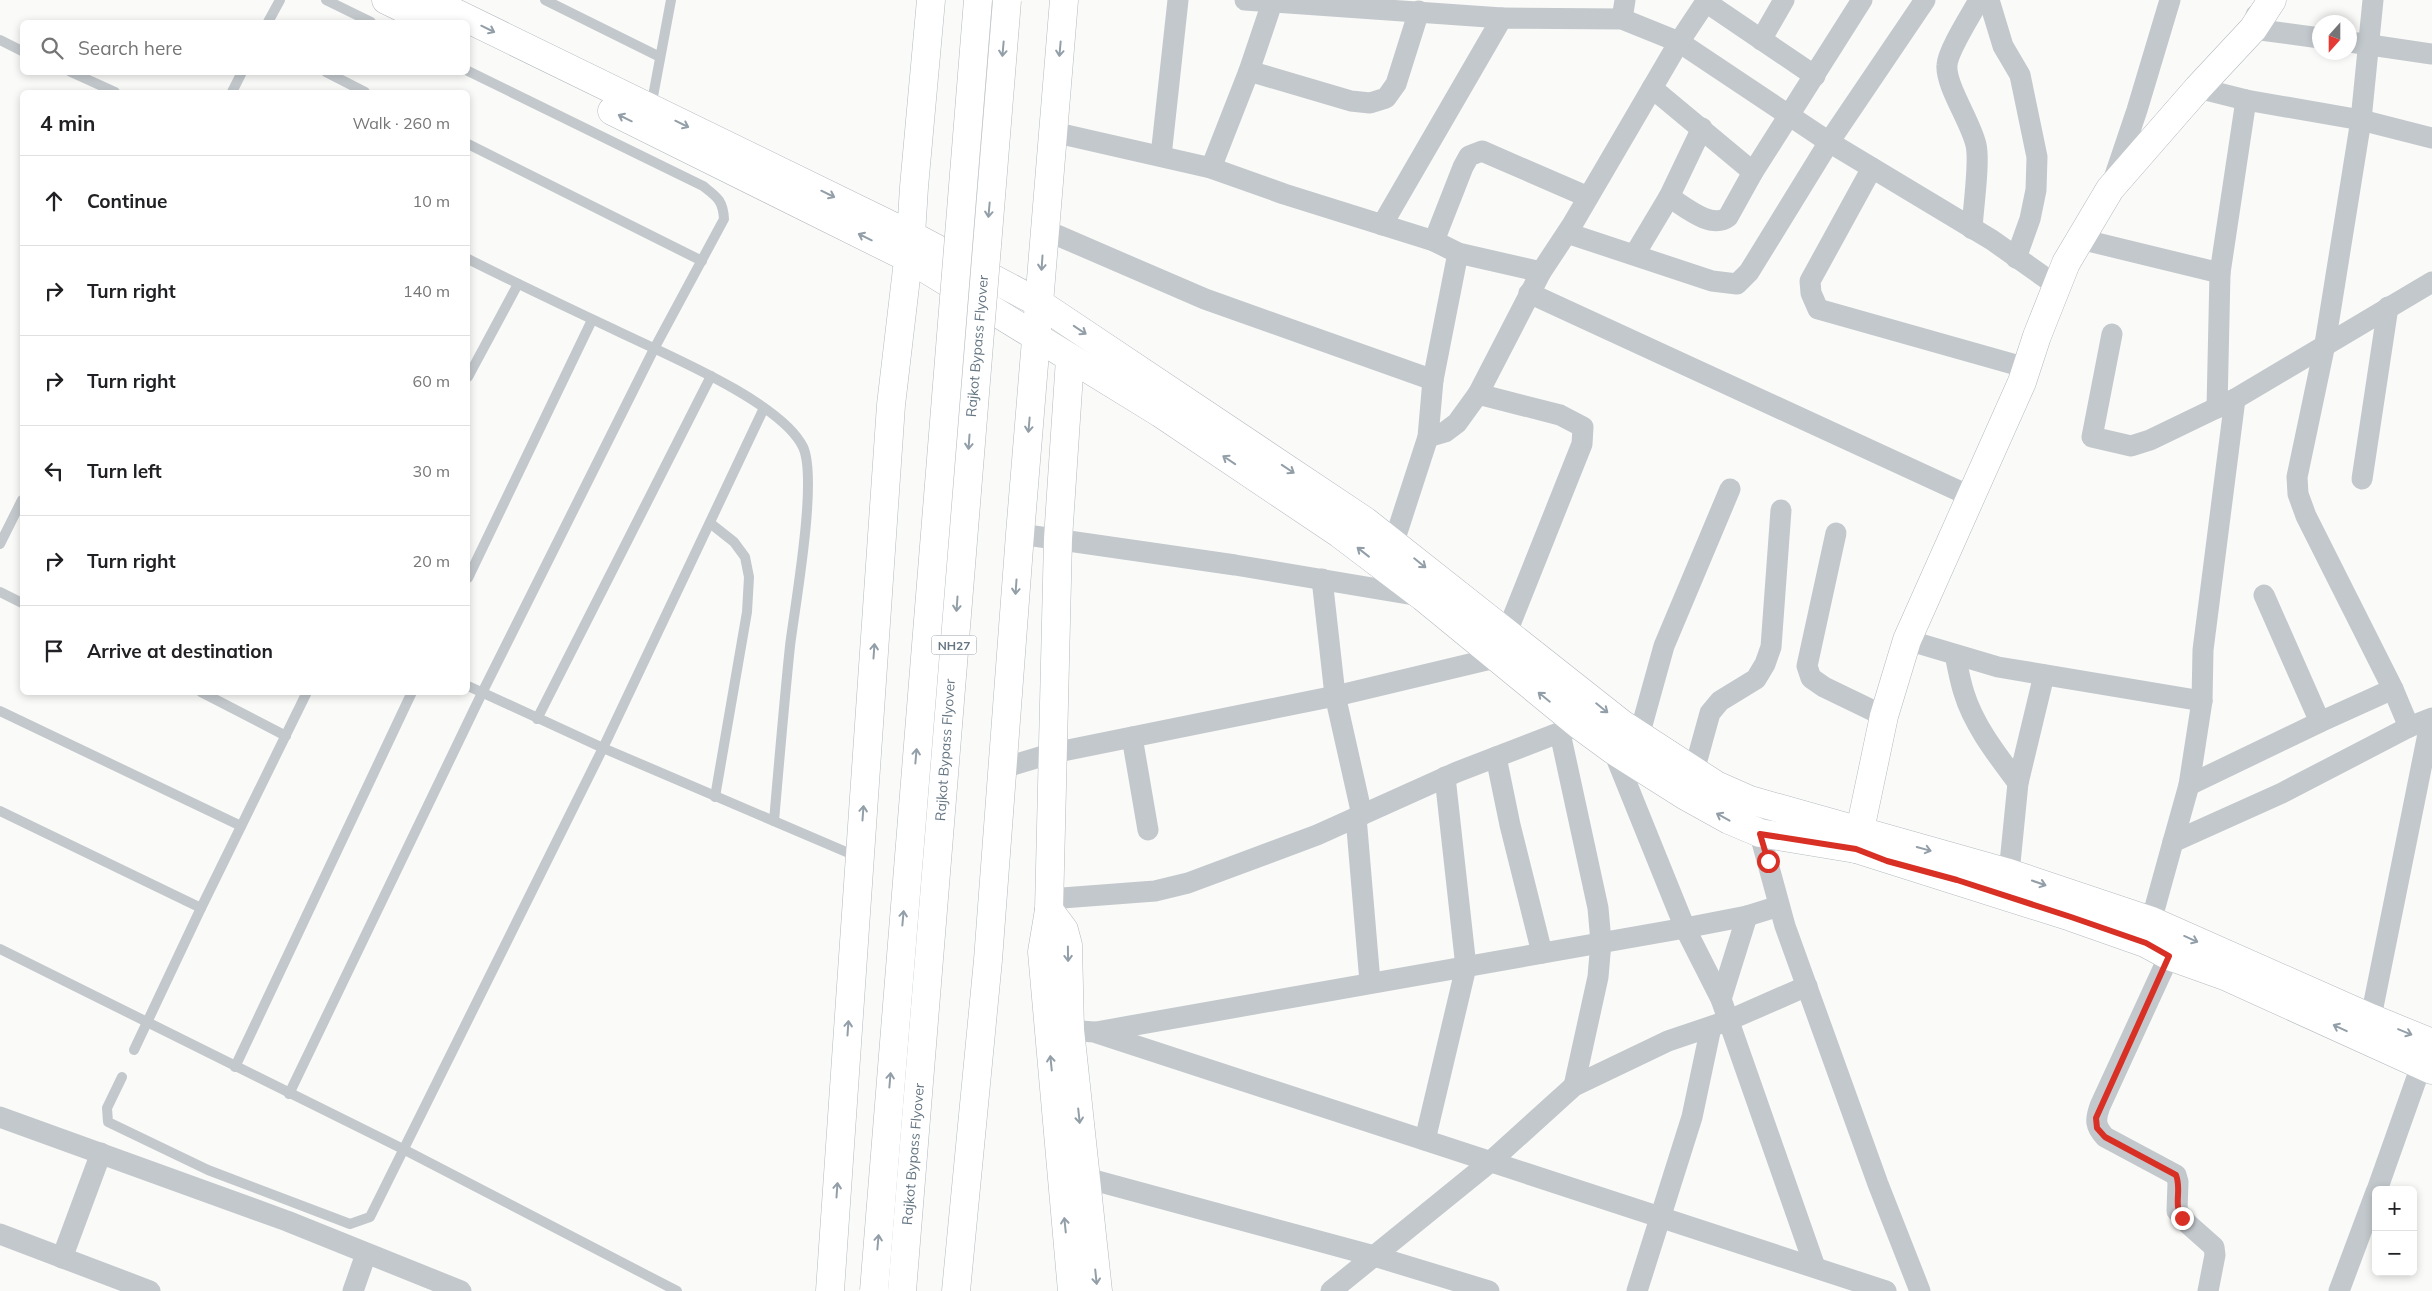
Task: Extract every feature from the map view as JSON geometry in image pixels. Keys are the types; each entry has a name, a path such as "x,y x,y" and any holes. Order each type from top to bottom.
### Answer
{"main road":[{"path":"386,0 427,20"},
{"path":"429,0 470,20"},
{"path":"830,1291 891,405 910,246 931,0"},
{"name":"Rajkot Bypass Flyover","path":"874,1291 978,0"},
{"name":"Rajkot Bypass Flyover","path":"902,1291 1007,0"},
{"path":"956,1291 988,960 1020,534 1064,0"},
{"path":"1858,840 1884,716 1907,640 1972,497 2027,368 2066,264 2110,189 2253,28 2272,0"},
{"path":"470,20 651,109 910,246 1036,338 1168,418 1340,534 1423,597 1495,658 1569,729 1613,750 1692,799 1729,820 1760,834 1858,840"},
{"path":"470,41 1039,304 1336,501 1393,542 1622,724 1716,785 1750,800 1858,840 1958,869 2149,932 2169,956 2368,1030"},
{"path":"1070,359 1058,539 1049,905 1064,930 1068,945 1074,1177 1072,1291"},
{"path":"1958,869 2009,873 2149,932 2368,1030 2428,1060"},
{"path":"1074,1177 1098,1291"}],"street":[{"path":"1161,156 1178,0"},
{"path":"1245,0 1489,11 1623,9 1680,42 1829,142 1972,229 2057,286"},
{"path":"1761,40 1784,0"},
{"path":"1669,197 1704,218 1722,221 1728,216 1753,172 1862,0"},
{"path":"1567,233 1712,281 1736,284 1749,272 1829,142 1925,0"},
{"path":"1972,229 1977,147 1948,77 1947,66 1950,55 1980,0"},
{"path":"1989,0 2003,46 2020,75 2037,157 2036,190 2030,219 2016,258"},
{"path":"2110,189 2137,110 2170,0"},
{"path":"2259,0 2253,28 2312,37"},
{"path":"2373,0 2360,44 2361,120 2325,344 2297,477 2298,494 2306,516 2393,690 2409,727"},
{"path":"1211,168 1249,71 1272,1"},
{"path":"1428,436 1445,432 1457,423 1478,394 1541,272 1567,233 1652,88 1706,1 1815,76"},
{"path":"1249,71 1351,101 1370,103 1386,98 1396,84 1409,7"},
{"path":"1382,225 1489,11"},
{"path":"2360,44 2432,54"},
{"path":"1652,88 1753,172"},
{"path":"2198,88 2246,100 2361,120 2432,138"},
{"path":"2149,932 2189,784 2202,701 2203,650 2226,403 2220,273 2246,100"},
{"path":"1635,254 1669,197 1702,128"},
{"path":"1053,132 1211,168 1284,194 1434,241 1458,253 1541,272"},
{"path":"1434,241 1463,167 1470,156 1482,151 1588,197"},
{"path":"1872,168 1810,281 1810,292 1818,309 2027,368"},
{"path":"1045,230 1205,298 1433,380"},
{"path":"2080,239 2220,273"},
{"path":"1386,570 1393,542 1428,436 1433,380 1458,253"},
{"path":"2112,334 2092,437 2131,446 2150,440 2226,403 2432,282"},
{"path":"1529,293 1972,497"},
{"path":"2362,479 2388,307"},
{"path":"1478,394 1560,415 1583,427 1582,444 1507,632"},
{"path":"1639,736 1664,646 1730,489"},
{"path":"1694,771 1710,714 1720,700 1756,679 1765,664 1771,647 1781,510"},
{"path":"1836,533 1808,666 1809,672 1811,678 1824,688 1884,716"},
{"path":"1020,534 1322,579 1423,597"},
{"path":"1322,579 1335,696 1359,816 1370,982"},
{"path":"2264,596 2320,722"},
{"path":"1907,640 1998,667 2202,701"},
{"path":"1955,655 1964,695 1994,749 2018,783"},
{"path":"1003,768 1053,753 1335,696 1495,658"},
{"path":"2009,873 2018,783 2044,674"},
{"path":"2189,784 2393,690"},
{"path":"2173,842 2282,793 2409,727 2432,718"},
{"path":"2368,1030 2432,718"},
{"path":"1049,905 1155,891 1188,883 1317,835 1445,777 1569,729 1598,908 1601,942 1598,977 1574,1086"},
{"path":"1132,737 1148,830"},
{"path":"1613,750 1685,928 1721,1000"},
{"path":"1496,757 1510,825 1542,953"},
{"path":"1425,1140 1466,966 1445,777"},
{"path":"1750,800 1779,906 1878,1184 1920,1291"},
{"path":"1070,1030 1370,982 1685,928 1747,916 1779,906"},
{"path":"1637,1291 1692,1117 1719,1024 1721,1000 1747,916"},
{"path":"2169,956 2096,1118 2097,1128 2105,1137 2176,1175 2178,1182 2177,1210 2188,1224 2214,1247 2208,1291"},
{"path":"1331,1291 1490,1162 1574,1086 1668,1041 1719,1024 1807,986"},
{"path":"1719,1024 1815,1267"},
{"path":"1070,1030 1425,1140 1886,1291"},
{"path":"2378,1186 2428,1060"},
{"path":"0,1117 287,1221 457,1290"},
{"path":"62,1258 101,1154"},
{"path":"1074,1177 1374,1256 1489,1291"},
{"path":"2339,1291 2372,1202"},
{"path":"1,1238 62,1258 150,1291"},
{"path":"353,1291 366,1254"}],"lane":[{"path":"269,20 280,0"},
{"path":"326,0 367,20"},
{"path":"545,0 660,57"},
{"path":"651,109 671,0"},
{"path":"0,40 20,50"},
{"path":"289,1094 482,693 654,349 724,219 723,206 703,186 470,72"},
{"path":"78,75 111,90"},
{"path":"233,90 240,75"},
{"path":"332,75 362,90"},
{"path":"470,145 702,261"},
{"path":"470,260 711,376 764,408 790,430 804,448 808,480 774,822"},
{"path":"470,368 518,284"},
{"path":"470,574 592,320"},
{"path":"537,719 711,376"},
{"path":"122,1077 107,1108 108,1122 208,1170 350,1224 370,1217 603,748 764,408"},
{"path":"0,544 20,504"},
{"path":"710,523 734,542 745,557 749,577 747,612 716,797"},
{"path":"0,592 20,602"},
{"path":"470,687 537,719 859,858"},
{"path":"207,695 286,736"},
{"path":"134,1050 306,695"},
{"path":"235,1067 411,695"},
{"path":"0,711 241,826"},
{"path":"0,811 201,908"},
{"path":"0,949 403,1149 677,1291"}],"route":[{"path":"1768,861 1760,834 1856,849 1887,861 1957,880 2071,917 2146,943 2169,956 2096,1118 2097,1128 2105,1137 2176,1175 2179,1191 2176,1203 2177,1210 2182,1218"}]}
